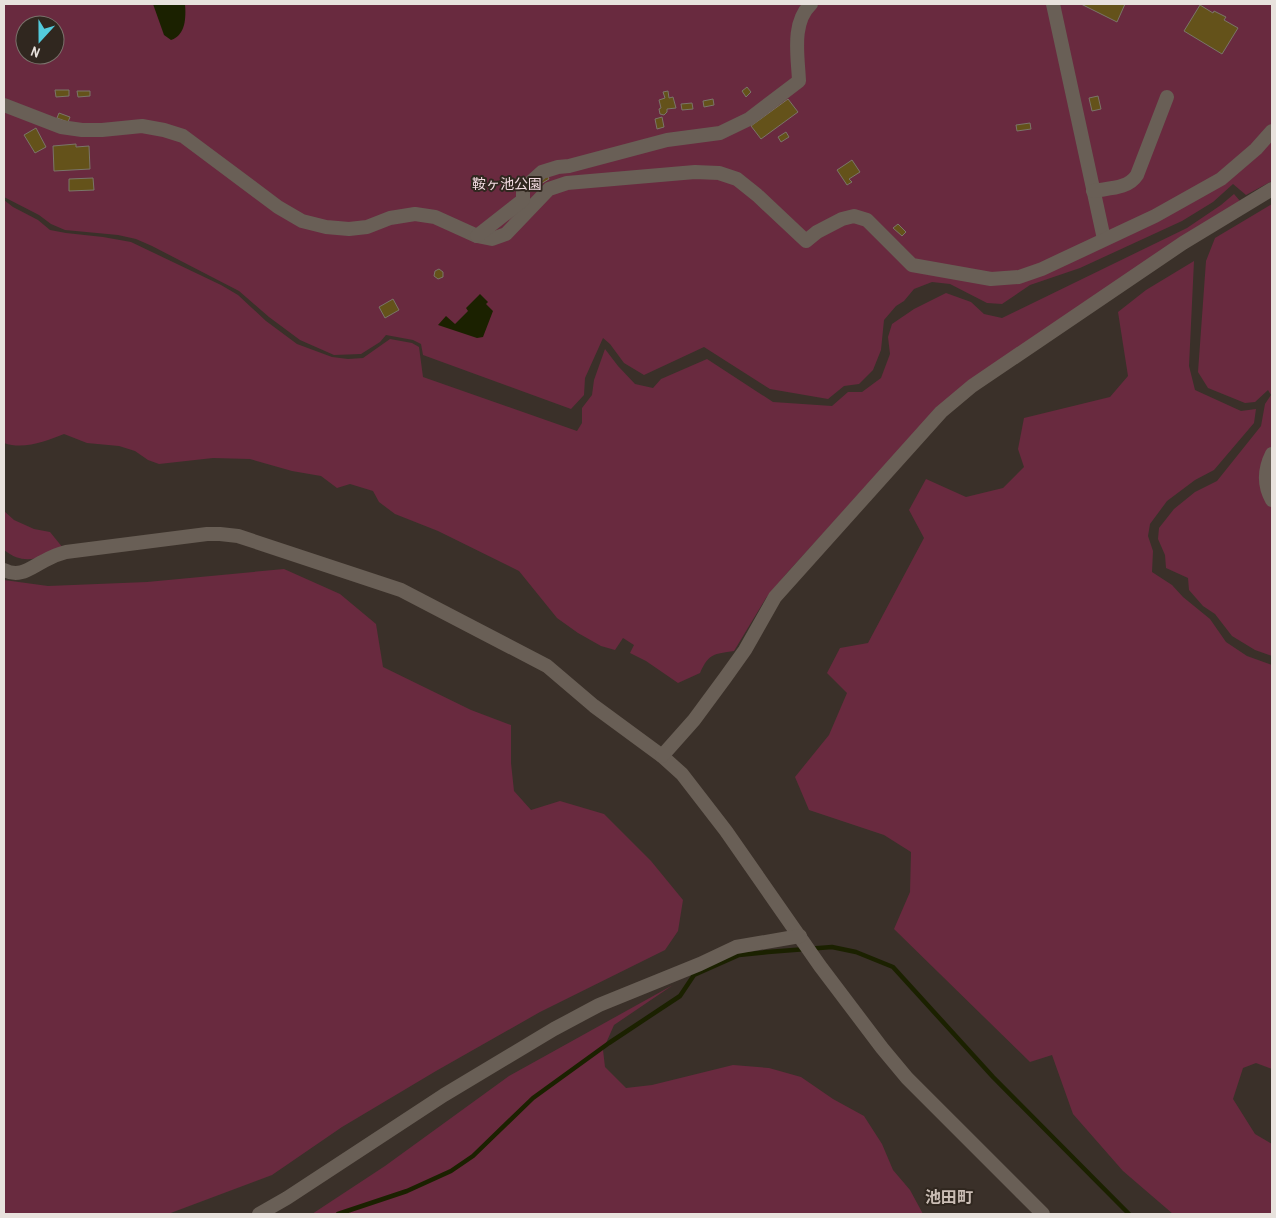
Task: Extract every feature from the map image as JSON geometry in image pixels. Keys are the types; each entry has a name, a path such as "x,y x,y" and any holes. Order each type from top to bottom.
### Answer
{"street":[{"path":"477,236 523,200 523,189 542,172 667,140 720,133 749,119 799,82 797,39 800,21 805,10 811,4"},
{"path":"1053,4 1104,239"},
{"path":"1093,191 1126,185 1133,181 1167,97"},
{"path":"4,105 62,127 102,130 142,126 183,136 278,207 302,221 326,227 349,230 367,227 390,218 415,214 435,217 477,236 492,239 506,234 549,189 567,183 695,172 719,173 737,179 806,240 826,228 854,216 867,220 912,265 991,279 1019,277 1042,269 1155,216 1221,178 1256,149 1272,131"},
{"path":"662,756 694,720 725,678 776,596 941,412 972,386 1183,243 1272,189"},
{"path":"1272,454 1265,469 1267,489 1272,500"},
{"path":"4,570 15,574 21,573 66,552 206,534 238,536 401,590 547,666 594,706 662,756 682,774 726,830 814,957 882,1048 908,1078 1042,1214"},
{"path":"259,1214 287,1198 444,1095 554,1029 599,1005 700,964 736,947 802,939"}],"green space":[{"name":"鞍ヶ池公園","path":"4,4 1272,4 1272,181 1246,195 1233,184 1213,202 1182,221 1080,268 1030,285 1002,304 987,303 950,284 932,282 914,289 884,320 881,350 873,370 859,384 844,386 828,399 770,389 704,347 644,375 624,363 610,344 603,338 585,378 584,395 571,409 423,355 421,344 413,340 386,335 380,342 361,354 334,355 300,340 239,291 152,246 136,239 118,235 65,230 51,224 39,215 4,197"},
{"path":"1234,194 1240,201 942,403 766,598 734,651 709,658 700,673 678,683 646,661 630,653 634,645 623,638 615,650 601,646 578,633 557,618 519,571 438,531 395,514 379,502 373,491 350,484 337,488 321,476 292,471 250,459 213,458 159,464 148,460 135,451 119,446 87,443 64,434 27,445 19,446 4,443 4,200 38,220 50,230 131,242 221,285 238,295 266,321 297,344 332,357 348,359 363,358 390,339 412,343 419,347 423,377 577,431 582,423 582,408 592,395 594,380 605,349 635,384 653,388 661,379 707,359 773,402 832,406 848,392 862,392 881,378 890,354 888,337 892,324 914,309 946,293 971,302 984,314 1002,318 1187,228"},
{"path":"1272,204 1272,656 1255,650 1232,636 1215,614 1203,606 1189,590 1188,578 1166,568 1165,555 1158,539 1159,528 1174,509 1195,492 1217,481 1261,426 1265,404 1271,395 1268,390 1255,402 1245,403 1208,388 1198,372 1206,261 1215,238"},
{"path":"1194,261 1189,366 1195,390 1241,411 1256,409 1254,423 1214,470 1195,480 1167,501 1150,524 1148,536 1153,551 1152,572 1172,585 1183,597 1210,619 1226,642 1247,656 1272,665 1272,1069 1256,1063 1243,1068 1233,1099 1255,1134 1272,1144 1272,1214 1173,1214 1123,1171 1073,1114 1052,1055 1030,1062 894,929 910,892 911,852 884,835 809,810 795,777 829,735 847,693 827,673 840,648 868,643 924,538 909,510 926,479 966,497 1003,488 1024,467 1018,449 1024,418 1110,397 1128,376 1118,312 1146,290"},
{"path":"4,511 14,520 34,529 50,532 63,548 33,559 19,558 4,550"},
{"path":"284,569 340,594 376,624 383,667 471,710 511,725 511,763 514,791 531,810 560,801 604,814 651,861 683,900 678,931 665,950 540,1012 436,1071 342,1127 272,1175 168,1214 4,1214 4,580 48,586 147,582"},
{"path":"673,985 614,1025 603,1050 605,1067 626,1088 652,1085 733,1065 769,1068 801,1077 833,1099 864,1116 882,1144 893,1170 910,1190 923,1214 312,1214 385,1166 509,1076"}],"shaded area":[{"path":"153,4 185,4 184,25 176,38 171,40 164,35"},
{"path":"480,294 493,311 483,337 477,338 438,325 446,316 455,324 468,311 466,308"}],"building":[{"path":"1081,4 1125,4 1117,22"},
{"path":"1200,5 1213,13 1214,11 1226,17 1224,20 1238,28 1222,54 1184,31"},
{"path":"747,87 751,92 746,97 742,91"},
{"path":"55,90 69,90 69,96 56,97"},
{"path":"77,91 90,91 90,96 78,97"},
{"path":"668,91 669,98 673,97 676,108 667,109 664,115 660,114 659,100 665,98 663,92"},
{"path":"1098,96 1101,109 1092,111 1089,98"},
{"path":"713,99 714,105 704,107 703,101"},
{"path":"788,99 798,112 761,139 751,126"},
{"path":"692,103 693,109 682,110 681,104"},
{"path":"59,113 70,117 68,122 57,118"},
{"path":"662,117 664,127 657,129 655,119"},
{"path":"1030,123 1031,129 1017,131 1016,125"},
{"path":"36,128 46,147 35,153 24,135"},
{"path":"786,132 789,137 781,142 778,137"},
{"path":"76,144 76,147 89,146 90,169 54,171 53,146"},
{"path":"852,160 860,172 849,179 852,182 847,185 837,170"},
{"path":"547,175 549,179 539,185 537,181"},
{"path":"93,178 94,190 69,191 69,179"},
{"path":"898,224 906,232 902,236 893,228"},
{"path":"439,269 443,272 443,277 438,279 434,276 435,271"},
{"path":"393,299 399,310 385,318 379,307"}],"waterway":[{"path":"338,1214 407,1191 451,1171 473,1156 533,1098 609,1043 680,996 694,975 739,955 832,947 856,952 893,967 993,1077 1129,1214"}],"district":[{"name":"池田町","path":"949,1197"}]}
